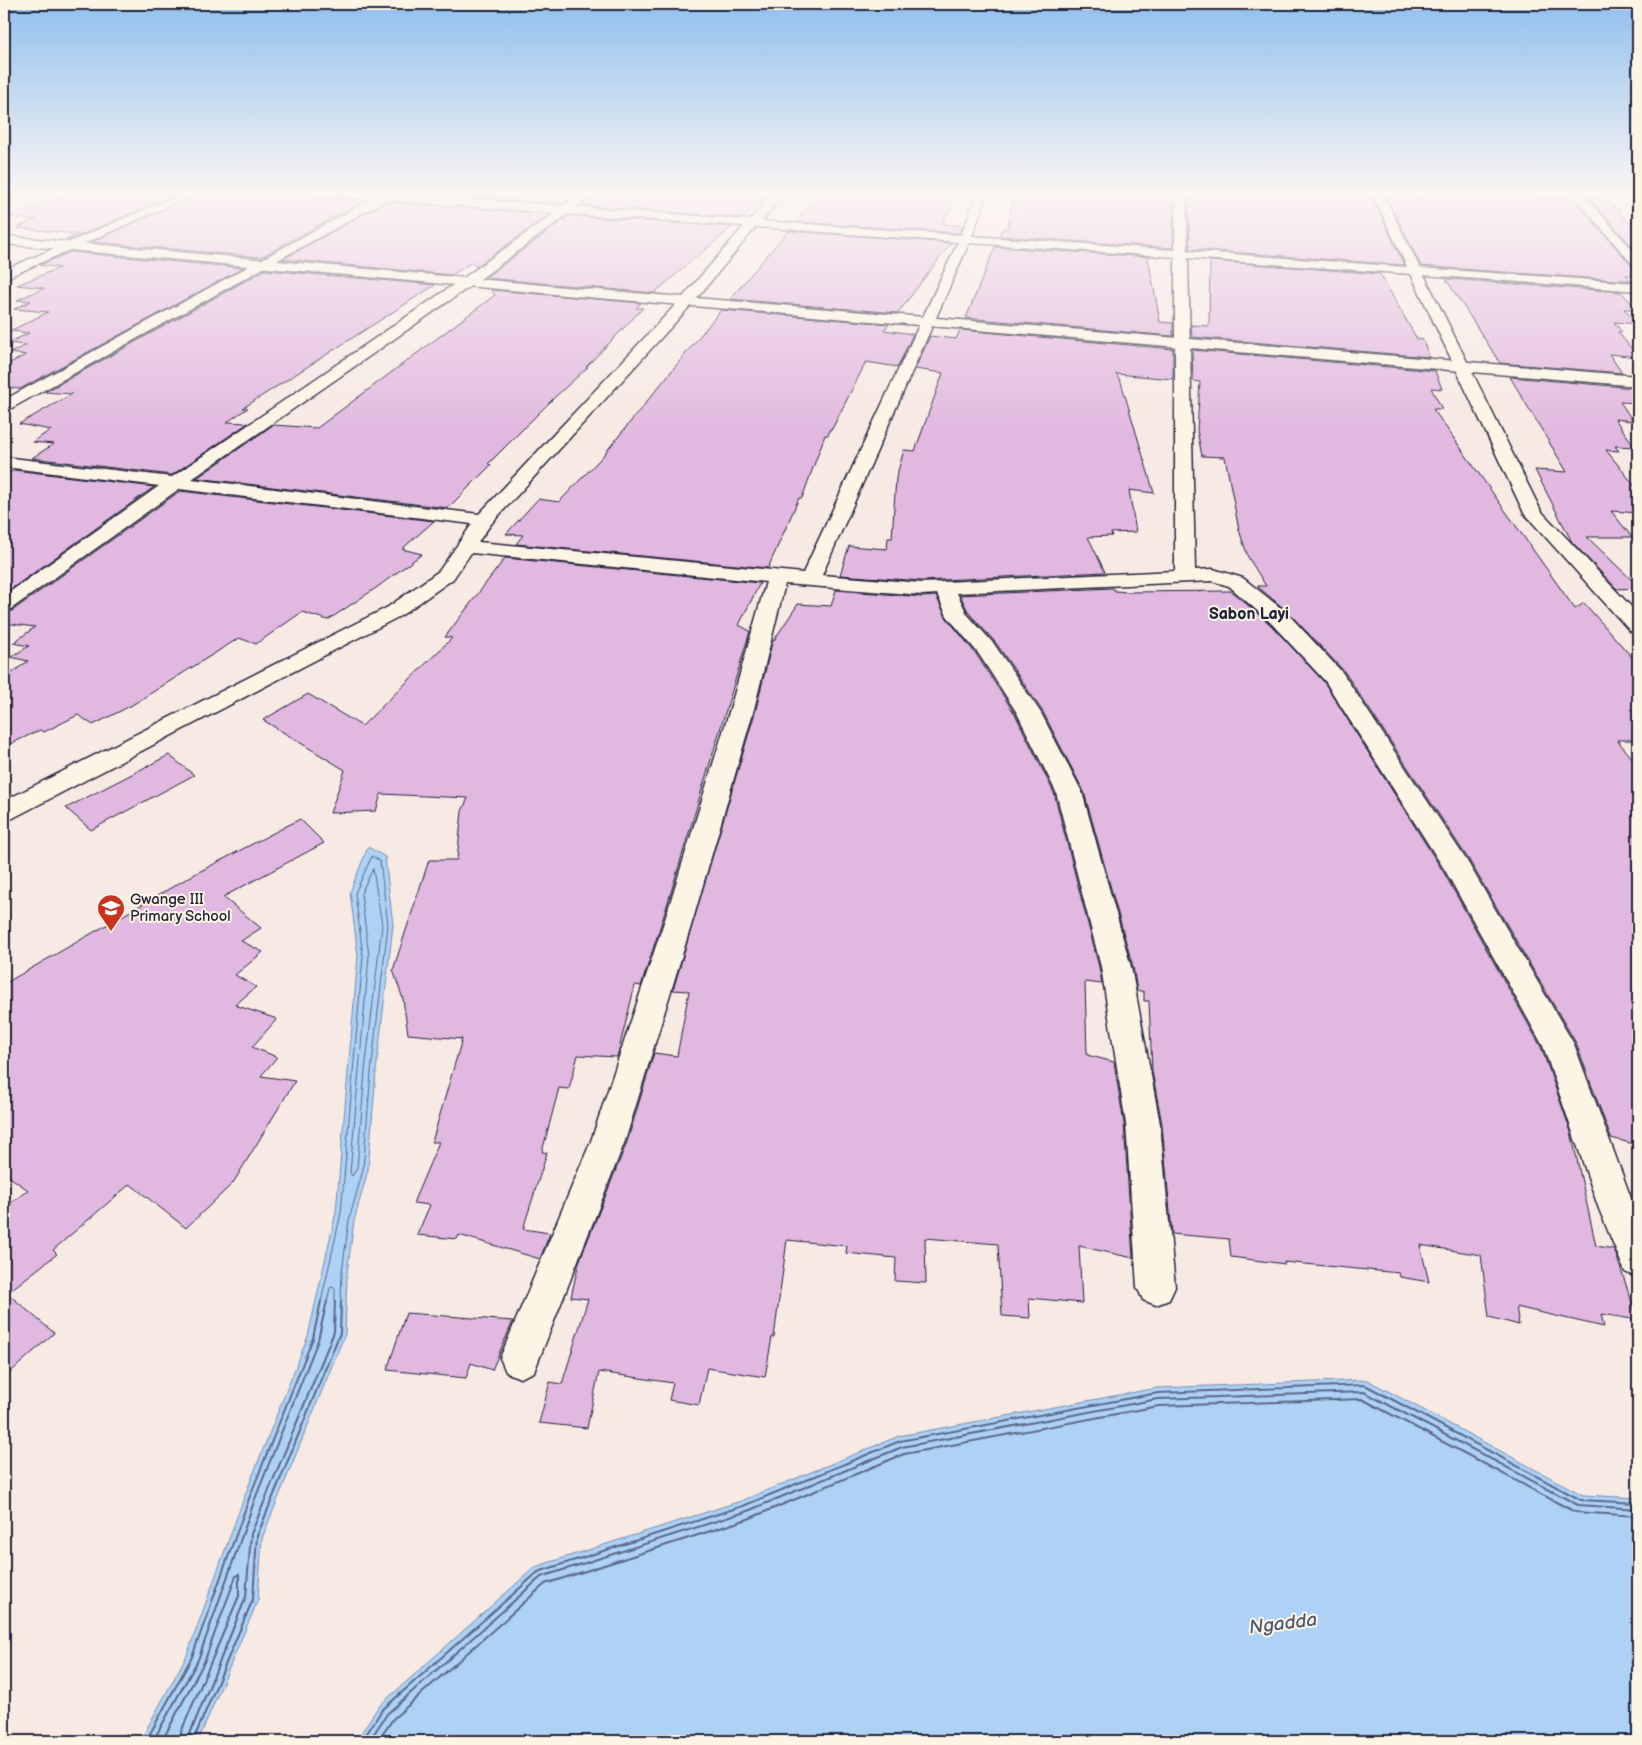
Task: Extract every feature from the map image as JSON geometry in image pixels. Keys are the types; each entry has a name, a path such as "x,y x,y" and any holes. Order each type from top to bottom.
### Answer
{"street":[{"path":"4,406 247,273"},
{"path":"376,273 1638,381"},
{"path":"4,605 178,481 479,273"},
{"path":"4,812 394,611 446,575 484,520 711,273"},
{"path":"810,580 949,273"},
{"path":"1182,273 1185,576"},
{"path":"1416,273 1532,513 1638,626"},
{"path":"1449,273 1638,287"},
{"path":"4,462 178,481 484,520"},
{"path":"466,547 922,589 1213,575 1236,582 1279,618 1334,677 1457,868 1558,1044 1638,1260"},
{"path":"520,1358 611,1132 734,738 776,577"},
{"path":"944,588 958,616 986,649 1029,713 1069,792 1116,967 1123,1006 1143,1124 1156,1287"}],"water":[{"path":"368,847 385,857 393,925 376,1072 368,1170 354,1221 347,1273 345,1334 262,1538 258,1600 198,1741 140,1741 187,1655 245,1495 308,1336 336,1212 358,956 350,892"},
{"name":"Ngadda","path":"1367,1380 1583,1495 1638,1498 1638,1741 356,1741 378,1707 535,1567 741,1501 899,1436 1157,1388"}],"building":[{"path":"46,273 233,273 20,389 4,387 4,366 26,355 10,353 26,345 8,343 29,333 10,331 48,312 14,309 31,301 17,300 44,288 17,285"},
{"path":"259,273 304,273 435,285 243,408 248,408 227,422 248,423 172,475 32,458 54,444 32,442 51,430 19,424 72,394 45,392"},
{"path":"491,273 677,273 654,293 485,278"},
{"path":"752,273 928,273 898,313 730,299"},
{"path":"984,273 1151,273 1160,322 1173,323 1173,336 966,318"},
{"path":"1210,273 1380,274 1417,339 1423,340 1429,357 1192,337 1191,325 1209,326"},
{"path":"1525,273 1638,273 1638,276 1626,275 1630,280"},
{"path":"1446,279 1621,292 1637,309 1624,309 1638,324 1614,322 1622,332 1618,332 1638,357 1609,354 1622,373 1500,363"},
{"path":"491,290 641,303 636,308 643,308 586,367 588,367 488,464 491,465 448,508 197,478 273,425 317,428 495,295"},
{"path":"721,310 889,324 884,330 913,334 898,367 866,362 832,429 830,429 828,435 825,435 802,498 799,498 768,568 516,544 523,535 506,534 538,499 559,502 601,458"},
{"path":"960,330 1173,349 1173,379 1116,374 1121,382 1154,493 1129,490 1136,532 1111,533 1112,536 1088,537 1105,572 922,581 840,575 849,546 887,549 888,538 892,538 896,478 904,450 915,451 943,373 915,369 930,336 956,339"},
{"path":"1192,350 1435,371 1442,389 1431,388 1442,409 1433,409 1575,609 1584,603 1638,664 1638,740 1617,740 1638,765 1638,1145 1611,1138 1576,1043 1469,860 1344,671 1288,612 1257,586 1266,586 1248,557 1239,530 1225,457 1202,456 1197,430 1200,382 1193,381"},
{"path":"1510,377 1634,388 1638,394 1638,403 1620,402 1633,421 1615,419 1635,447 1615,446 1619,451 1606,450 1638,490 1638,513 1611,511 1632,537 1587,537 1638,588 1617,589 1572,542 1535,470 1567,472"},
{"path":"14,470 154,487 4,594 4,476"},
{"path":"180,491 434,521 402,549 422,554 328,620 302,612 256,644 239,638 132,705 93,725 78,715 44,732 40,730 4,747 4,679 28,661 11,657 29,646 13,643 35,627 4,623 4,613 12,611"},
{"path":"505,558 760,583 739,625 750,631 641,986 635,985 617,1057 578,1055 569,1089 559,1088 542,1152 547,1153 523,1229 550,1233 540,1259 459,1235 457,1239 417,1235 430,1205 413,1203 439,1142 432,1142 462,1039 408,1034 403,999 393,970 429,860 457,860 462,811 468,798 381,794 376,811 330,813 345,770 263,720 308,694 362,726 452,638 445,637"},
{"path":"1113,588 1115,591 1127,592 1231,591 1270,624 1324,682 1444,873 1541,1047 1571,1132 1596,1246 1614,1249 1638,1320 1601,1314 1604,1327 1516,1307 1519,1325 1489,1317 1481,1255 1420,1245 1429,1282 1400,1277 1399,1273 1284,1262 1285,1264 1231,1257 1229,1239 1172,1234 1162,1124 1152,1071 1149,1001 1144,1001 1144,992 1137,990 1133,967 1084,792 1043,712 996,643 969,613 960,595"},
{"path":"836,590 922,597 936,596 946,617 976,654 1015,714 1054,793 1102,984 1085,982 1087,1055 1114,1062 1124,1124 1133,1258 1079,1246 1082,1303 1029,1298 1030,1318 1002,1316 998,1244 925,1238 926,1283 895,1281 896,1258 846,1253 847,1246 787,1240 774,1337 772,1337 765,1377 707,1368 699,1405 669,1400 673,1383 599,1372 587,1428 539,1423 550,1382 562,1384 588,1299 571,1297 579,1262 627,1142 654,1053 677,1056 689,991 673,990 756,709 772,643 798,604 831,606"},
{"path":"169,755 194,775 91,830 66,808"},
{"path":"300,819 324,843 223,897 261,928 241,941 263,952 235,975 256,987 235,1005 277,1019 252,1047 277,1057 261,1076 295,1081 233,1183 186,1228 130,1184 53,1250 57,1254 7,1293 54,1333 4,1378 4,1208 28,1190 4,1173 4,984 193,875"},
{"path":"406,1313 513,1321 492,1370 471,1363 466,1378 387,1370"}],"place":[{"name":"Gwange III Primary School","path":"111,932"}],"district":[{"name":"Sabon Layi","path":"1249,614"}]}
